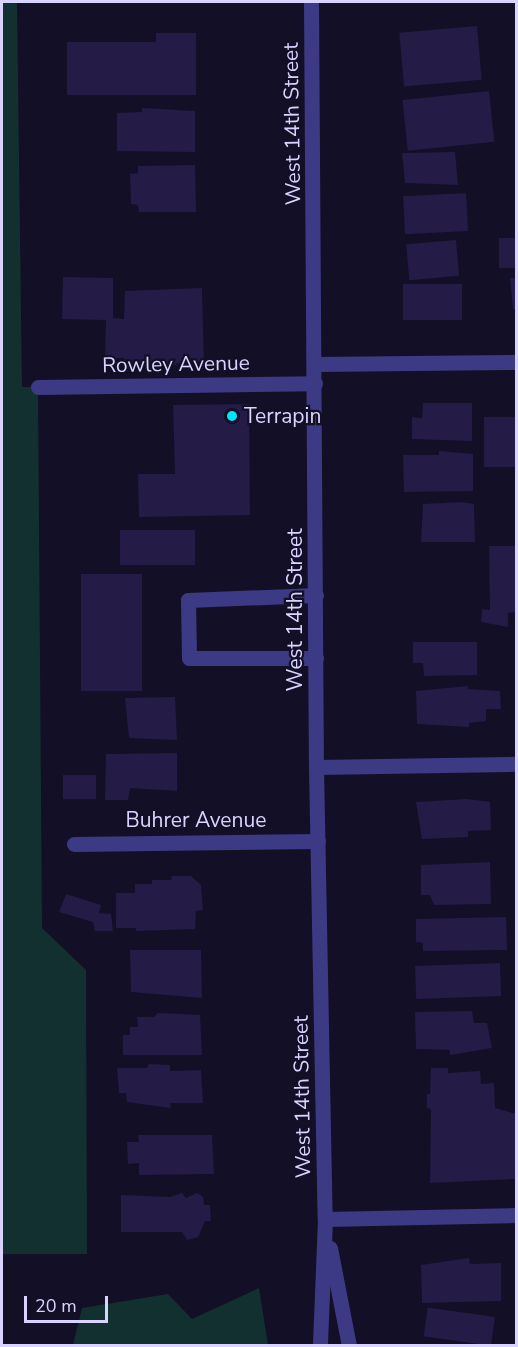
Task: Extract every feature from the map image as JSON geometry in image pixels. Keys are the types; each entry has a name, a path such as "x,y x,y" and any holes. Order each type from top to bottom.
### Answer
{"street":[{"name":"West 14th Street","path":"311,2 316,767 325,1219 320,1346"},
{"path":"315,364 516,362"},
{"name":"Rowley Avenue","path":"38,387 315,384"},
{"path":"316,595 188,600 189,658 316,658"},
{"path":"316,767 516,764"},
{"name":"Buhrer Avenue","path":"74,844 318,841"},
{"path":"325,1219 516,1215"},
{"name":"West 14th Street","path":"325,1219 349,1346"}],"green space":[{"path":"2,2 17,2 22,387 38,387 42,928 86,970 87,1254 2,1254"},
{"path":"259,1288 268,1345 73,1345 82,1308 168,1294 192,1319"}],"building":[{"path":"477,26 482,80 404,87 399,33"},
{"path":"156,33 196,33 196,95 67,95 67,42 156,42"},
{"path":"489,91 494,142 408,151 402,100"},
{"path":"142,108 195,111 195,152 117,151 117,113 142,112"},
{"path":"455,152 458,185 405,183 402,153"},
{"path":"195,165 196,212 139,212 138,205 131,204 130,174 138,173 138,166"},
{"path":"466,193 468,231 405,234 403,196"},
{"path":"499,238 516,238 516,268 499,268"},
{"path":"456,240 459,276 409,280 406,244"},
{"path":"63,277 113,278 113,318 124,319 125,291 202,288 204,366 124,364 124,358 105,358 106,320 62,319"},
{"path":"510,278 516,278 516,309 513,309"},
{"path":"403,284 462,284 462,320 403,320"},
{"path":"423,403 472,403 472,441 412,439 412,417 422,418"},
{"path":"249,404 250,515 139,517 138,474 175,474 173,405"},
{"path":"484,417 516,417 516,467 484,467"},
{"path":"439,451 473,454 473,491 404,492 403,455 439,455"},
{"path":"462,502 474,504 475,542 421,542 423,504"},
{"path":"120,530 195,530 195,565 120,565"},
{"path":"489,546 516,546 516,612 508,613 508,627 481,622 482,609 490,610"},
{"path":"81,574 142,574 142,691 81,691"},
{"path":"413,642 477,642 477,675 424,676 423,663 413,663"},
{"path":"468,686 468,689 500,691 501,709 486,709 486,721 469,723 469,727 417,724 416,691"},
{"path":"175,697 177,740 129,738 125,698"},
{"path":"177,753 177,791 130,788 128,800 105,800 106,754"},
{"path":"63,775 96,775 96,799 63,799"},
{"path":"467,799 490,802 491,830 468,831 468,837 422,839 416,802"},
{"path":"490,862 491,904 434,905 430,895 421,895 421,865"},
{"path":"172,876 191,876 201,885 203,910 196,911 195,929 136,931 136,928 116,928 116,893 135,893 135,884 152,884 152,880 171,880"},
{"path":"66,894 101,905 99,913 111,914 113,931 95,931 93,922 59,912"},
{"path":"506,917 507,950 423,951 423,943 416,942 416,919"},
{"path":"130,950 201,950 202,998 131,992"},
{"path":"500,963 501,996 416,999 415,966"},
{"path":"472,1011 474,1023 487,1023 492,1048 450,1055 450,1050 416,1049 415,1012"},
{"path":"158,1013 200,1015 202,1055 123,1055 123,1035 130,1035 130,1027 138,1027 137,1017 154,1017"},
{"path":"149,1064 170,1065 170,1071 201,1070 203,1103 170,1103 171,1108 127,1102 126,1093 119,1093 117,1068 147,1068"},
{"path":"431,1068 448,1068 448,1073 480,1071 481,1084 494,1083 495,1108 516,1114 516,1179 430,1183 431,1109 427,1108 427,1094 430,1094"},
{"path":"138,1135 212,1135 214,1174 139,1175 139,1163 128,1164 127,1142 139,1142"},
{"path":"182,1193 186,1198 197,1193 203,1197 204,1205 210,1205 211,1221 205,1221 198,1237 187,1240 182,1232 121,1232 121,1195 170,1197"},
{"path":"469,1258 470,1264 501,1263 501,1301 422,1303 421,1265"},
{"path":"428,1308 495,1317 491,1346 424,1336"}],"place":[{"name":"Terrapin","path":"232,416"}]}
